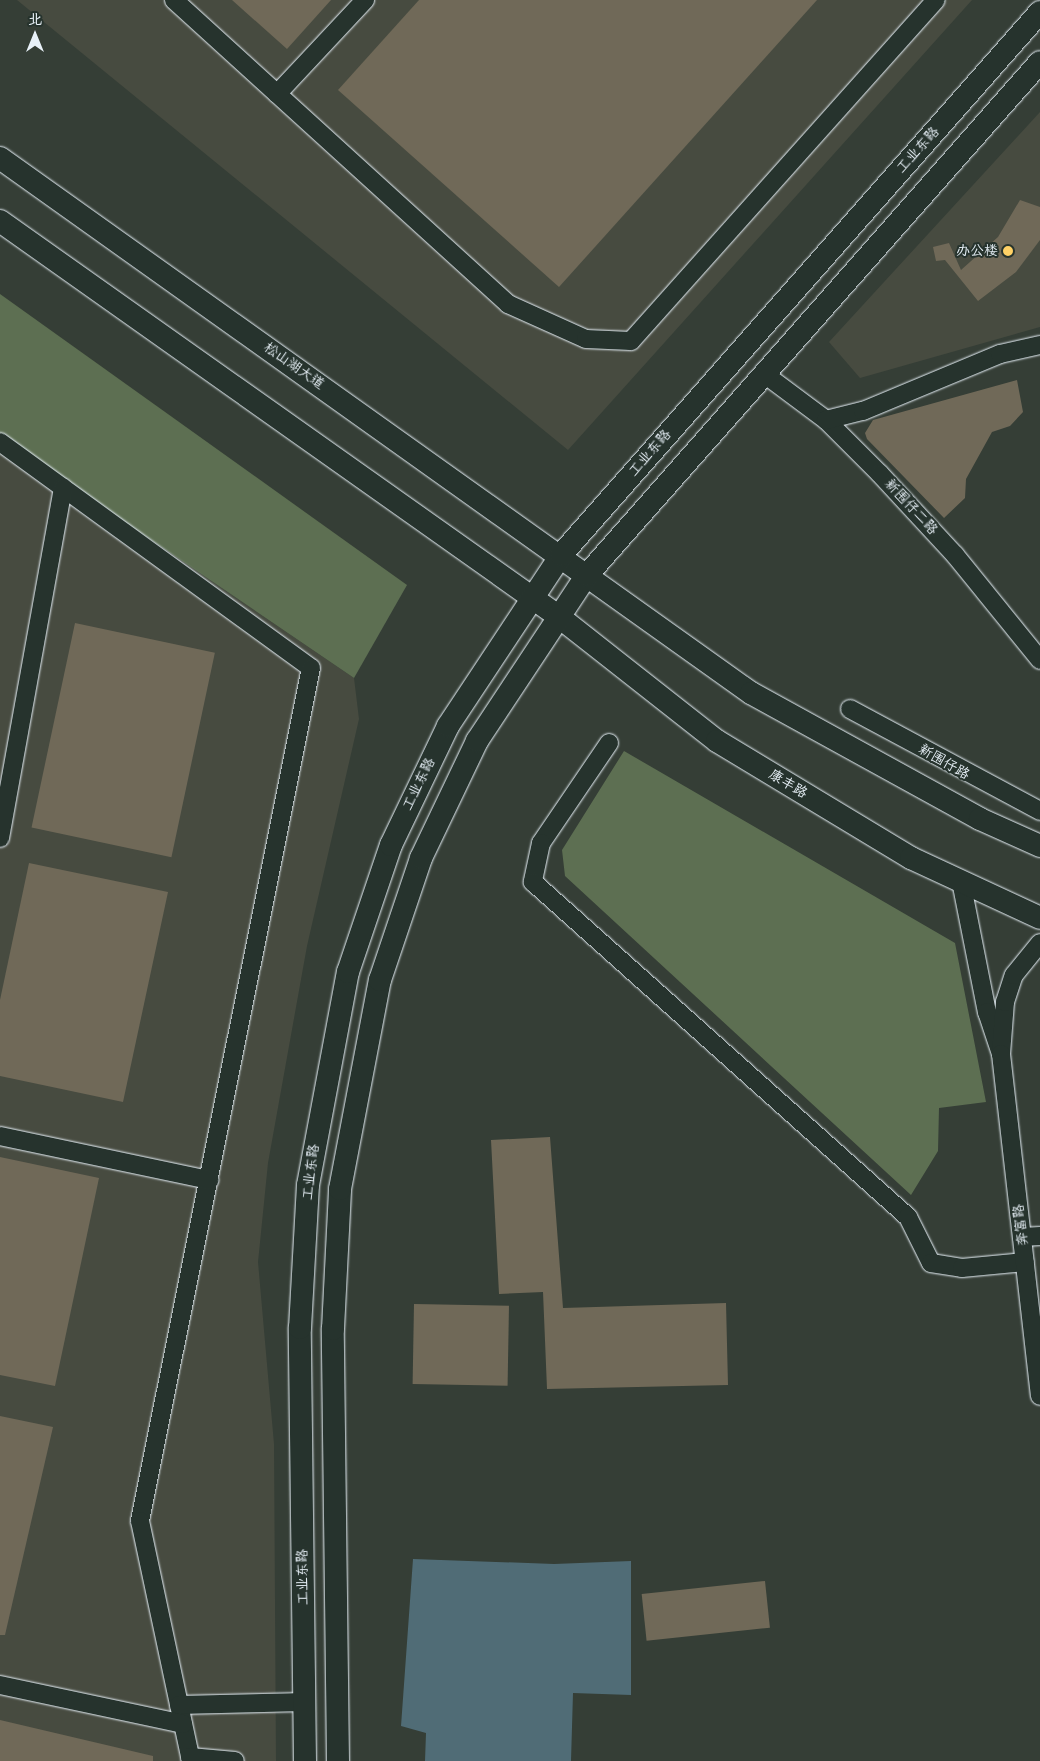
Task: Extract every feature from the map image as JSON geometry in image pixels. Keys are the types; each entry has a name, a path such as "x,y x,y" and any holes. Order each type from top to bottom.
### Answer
{"main road":[{"name":"工业东路","path":"305,1761 303,1253 308,1185 332,1039 365,911 390,845 448,726 531,597 561,555 1040,12"},
{"path":"338,1761 335,1255 340,1189 364,1046 396,921 421,858 477,741 558,616 587,575 763,373 1040,62"},
{"name":"松山湖大道","path":"0,158 587,575"},
{"path":"0,221 558,616"},
{"path":"587,575 751,693 980,819 1040,846"},
{"name":"康丰路","path":"558,616 717,741 911,858 1040,918"}],"street":[{"path":"174,0 508,304 586,338 631,341 934,1"},
{"path":"277,94 365,0"},
{"path":"826,420 863,411 1000,354 1040,345"},
{"name":"新围仔二路","path":"763,373 826,420 955,555 1040,660"},
{"path":"0,442 311,668 140,1521 191,1759 235,1761"},
{"path":"0,838 6,769 63,488"},
{"name":"新围仔路","path":"850,709 1040,811"},
{"path":"609,743 541,843 534,860 533,882 908,1216 931,1263 962,1268 1025,1262"},
{"path":"961,881 987,1012 1001,1054"},
{"path":"1001,1054 1005,1002 1014,975 1040,943"},
{"name":"奔富路","path":"1001,1054 1040,1396"},
{"path":"0,1136 208,1180"},
{"path":"1022,1236 1040,1236"},
{"path":"0,1685 183,1724"},
{"path":"179,1705 305,1702"}],"shaded area":[{"path":"17,0 972,0 568,450"},
{"path":"1040,112 1040,327 860,378 829,342"},
{"path":"0,437 354,678 359,719 307,946 268,1163 258,1262 274,1444 276,1761 0,1761"}],"green space":[{"path":"0,294 407,585 354,678 0,437"},
{"path":"624,751 955,943 986,1102 939,1108 938,1151 911,1195 565,876 562,850"}],"water":[{"path":"413,1559 554,1564 631,1561 631,1695 573,1693 571,1761 425,1761 426,1733 401,1726"}],"building":[{"path":"232,0 331,0 287,49"},
{"path":"419,0 817,0 559,287 338,90"},
{"name":"办公楼","path":"1020,200 1040,207 1040,240 1016,272 978,301 945,260 936,261 933,247 949,243 961,270 998,237"},
{"path":"1017,380 1023,412 1010,426 992,432 966,479 965,498 944,518 867,439 865,433 873,420"},
{"path":"75,623 215,653 171,857 32,827"},
{"path":"29,863 168,892 123,1102 0,1076 0,1000"},
{"path":"550,1137 563,1308 726,1303 728,1385 547,1389 543,1292 499,1294 491,1140"},
{"path":"0,1157 99,1178 55,1386 0,1375"},
{"path":"414,1304 509,1306 508,1386 413,1384"},
{"path":"0,1416 53,1427 5,1635 0,1635"},
{"path":"765,1581 770,1628 647,1641 642,1594"},
{"path":"0,1720 153,1756 153,1761 0,1761"}],"place":[{"name":"办公楼","path":"1008,251"}]}
